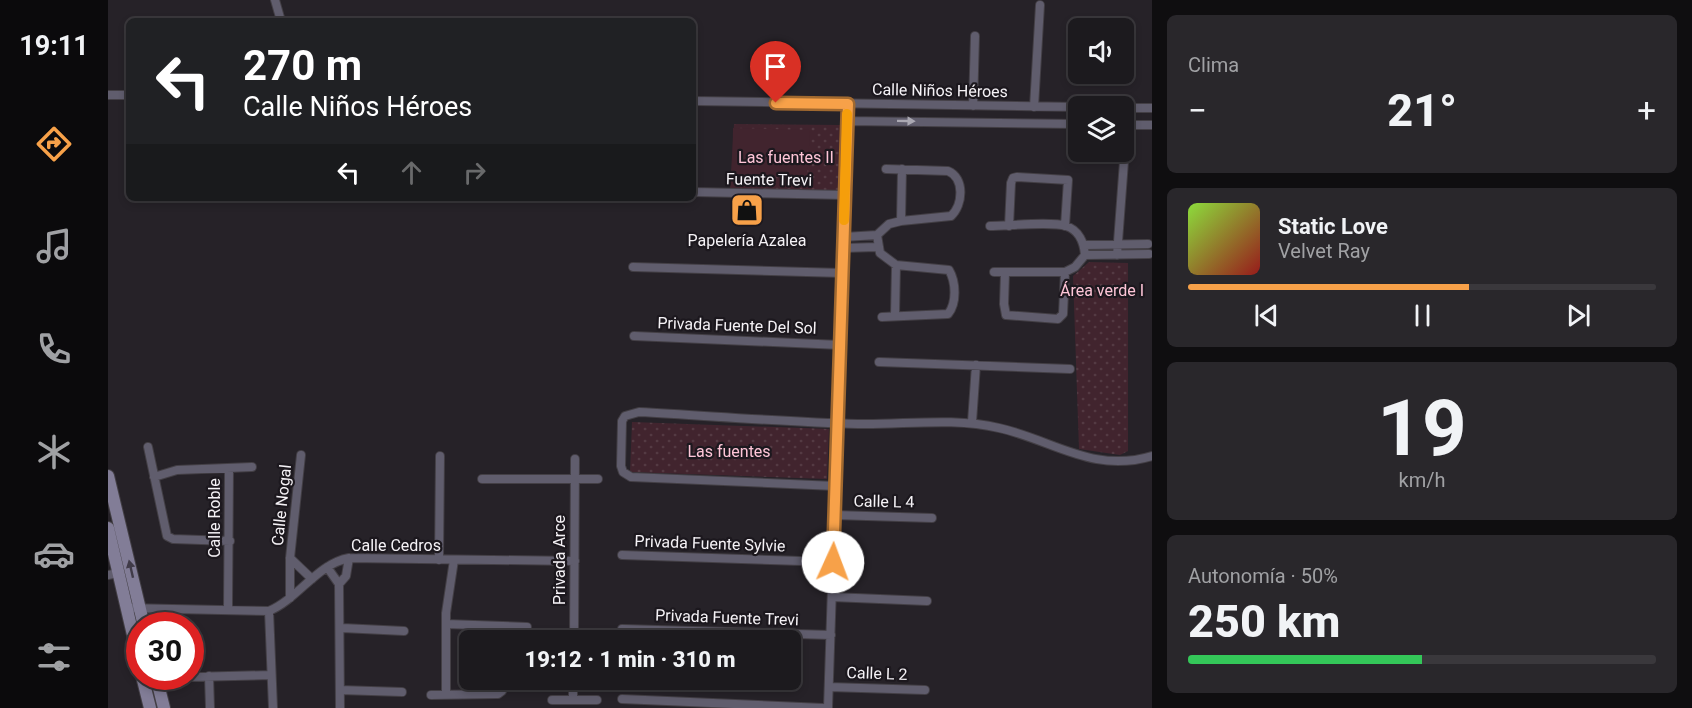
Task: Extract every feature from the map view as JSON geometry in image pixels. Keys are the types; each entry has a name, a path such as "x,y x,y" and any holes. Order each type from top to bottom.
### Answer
{"main road":[{"path":"108,476 113,574 127,612"},
{"path":"112,536 141,612"},
{"path":"146,690 150,708"},
{"path":"160,690 164,708"}],"street":[{"path":"275,0 280,18"},
{"path":"1034,107 1040,5"},
{"path":"973,106 975,36"},
{"path":"108,95 126,95"},
{"name":"Calle Niños Héroes","path":"696,101 1068,107"},
{"path":"828,708 848,104"},
{"path":"1134,108 1152,108"},
{"path":"847,121 1068,124"},
{"path":"1134,125 1152,125"},
{"path":"1117,255 1124,162"},
{"path":"844,237 877,235 889,224 901,221 933,220 951,216 957,210 960,195 959,181 955,174 940,170 886,169"},
{"path":"901,221 902,169"},
{"path":"1009,226 1011,183 1017,177 1068,180 1065,226"},
{"name":"Fuente Trevi","path":"696,192 845,195"},
{"path":"990,226 1065,226 1080,237 1084,244 1085,255 1075,267 1065,272 994,272"},
{"path":"877,235 880,254 896,265 949,270 954,283 954,304 948,314 882,317"},
{"path":"1084,244 1150,241 1150,256 1085,255"},
{"path":"843,248 878,247"},
{"path":"895,316 896,265"},
{"path":"633,267 842,273"},
{"path":"1005,273 1006,315 1058,320 1063,314 1065,272"},
{"name":"Privada Fuente Del Sol","path":"634,336 840,345"},
{"path":"879,362 1070,369"},
{"path":"972,422 976,365"},
{"path":"835,486 631,477 622,472 622,421 630,413 837,423 972,422 1035,438 1069,454 1090,459 1123,462 1152,456"},
{"path":"148,447 167,536 173,539 230,541"},
{"name":"Calle Nogal","path":"290,598 290,558 301,455"},
{"path":"439,560 440,456"},
{"name":"Privada Arce","path":"574,630 575,459"},
{"path":"229,469 252,467"},
{"name":"Calle Roble","path":"154,477 177,470 229,469 228,608"},
{"path":"482,479 598,479"},
{"name":"Calle L 4","path":"834,515 932,518"},
{"name":"Privada Fuente Sylvie","path":"621,555 833,562"},
{"name":"Calle Nogal","path":"290,558 312,579"},
{"path":"339,584 346,576 349,558"},
{"name":"Calle Cedros","path":"269,611 290,598 327,567 349,558 575,561"},
{"path":"446,694 446,624 454,560"},
{"path":"327,567 339,584 342,628 340,708"},
{"path":"832,597 927,601"},
{"path":"126,608 228,608 269,611 273,708"},
{"path":"446,624 526,627"},
{"path":"342,628 404,631"},
{"name":"Privada Fuente Trevi","path":"622,628 831,635"},
{"path":"204,676 271,675"},
{"path":"208,676 210,708"},
{"name":"Calle L 2","path":"829,687 925,690"},
{"path":"340,690 402,692"},
{"path":"431,695 494,695 502,690"},
{"path":"573,690 573,699"},
{"path":"622,699 823,708"},
{"path":"552,700 597,700"}],"green space":[{"name":"Las fuentes II","path":"734,124 840,125 839,191 730,189"},
{"path":"733,128 810,130 807,178 732,176"},
{"name":"Área verde I","path":"1089,262 1128,263 1128,451 1120,455 1079,449 1073,276"},
{"name":"Las fuentes","path":"632,422 829,429 827,479 630,472"}],"slow traffic":[{"path":"844,220 847,114"}],"place":[{"name":"Papelería Azalea","path":"747,210"}],"route":[{"path":"776,103 848,104 833,562"}]}
